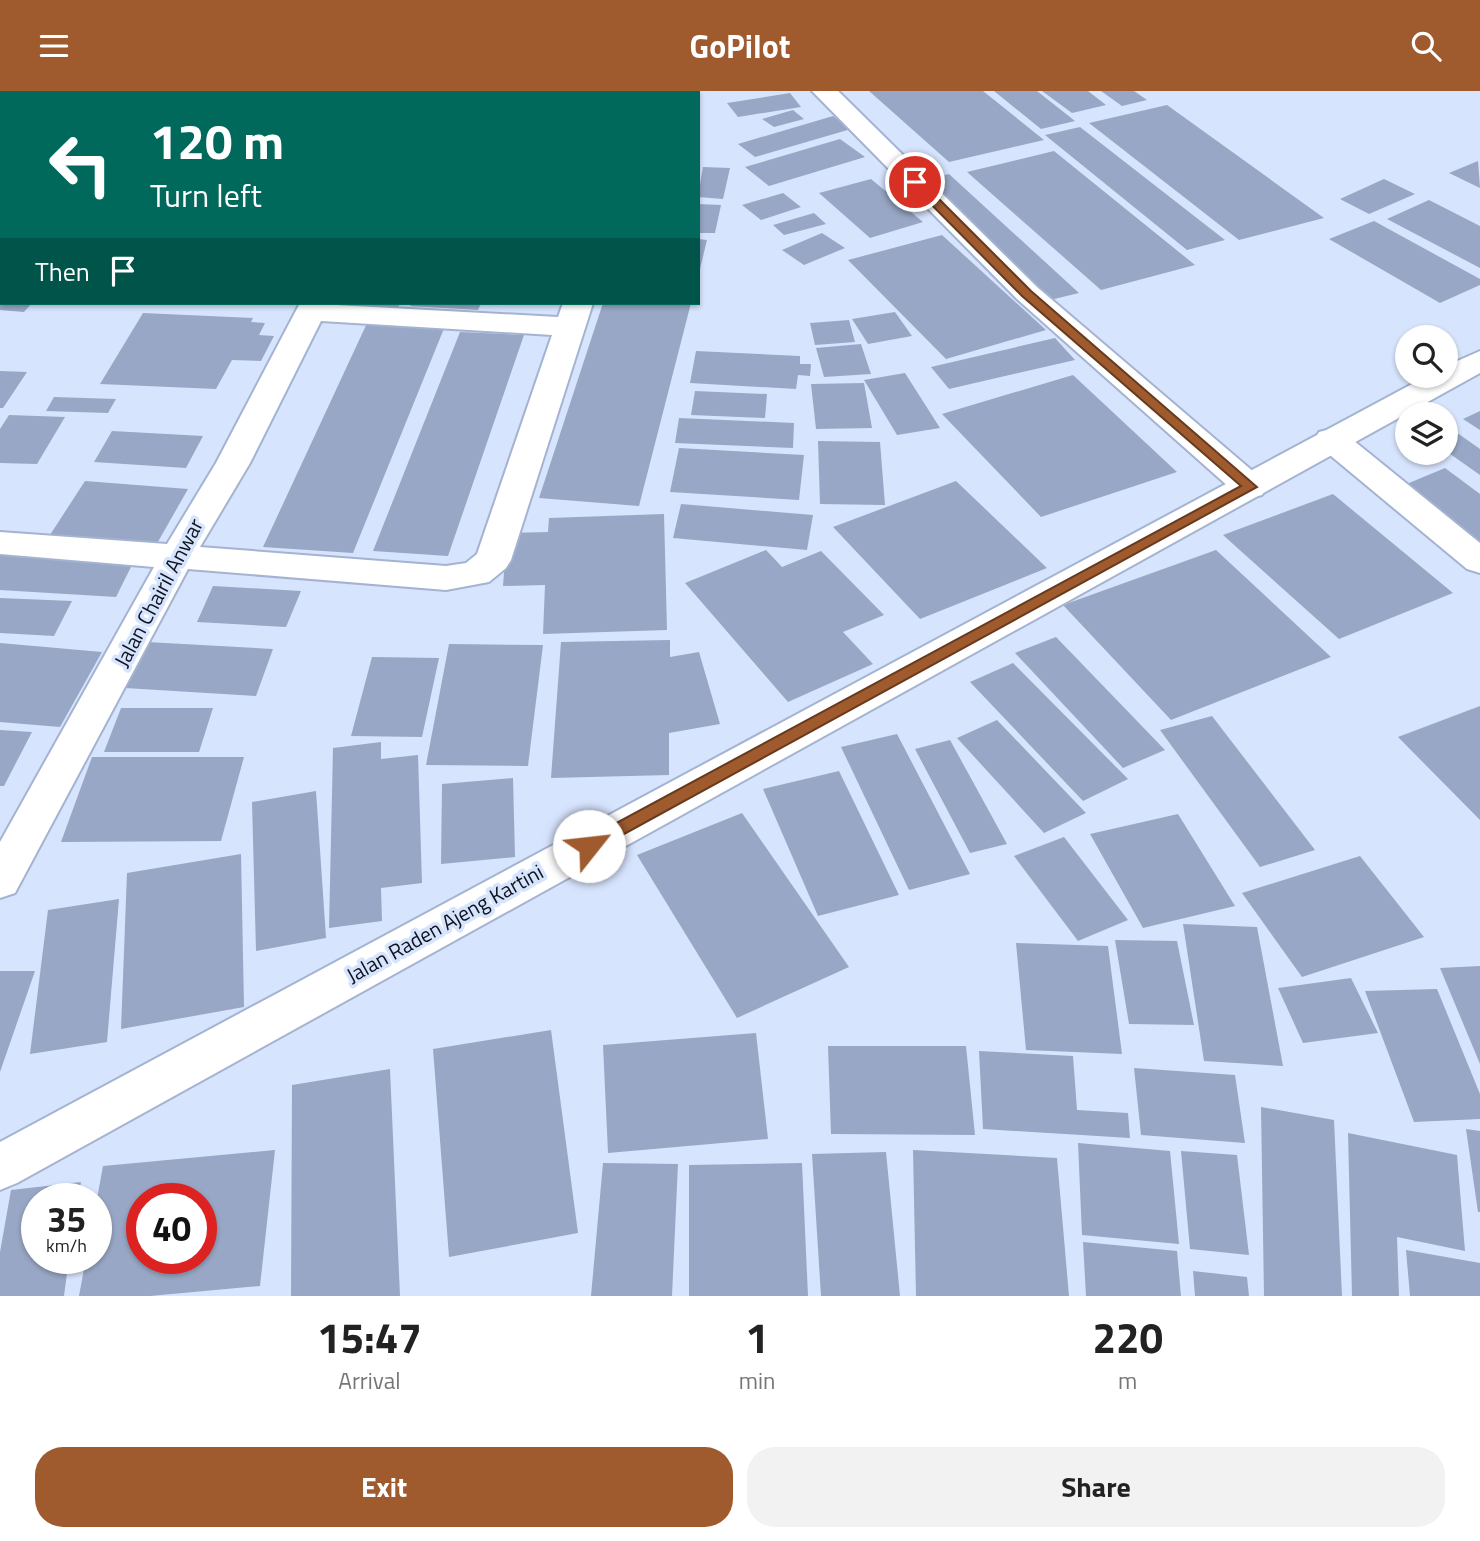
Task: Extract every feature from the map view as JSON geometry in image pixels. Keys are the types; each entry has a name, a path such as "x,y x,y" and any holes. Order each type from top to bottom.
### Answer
{"street":[{"path":"824,91 1027,293 1250,487"},
{"path":"0,543 446,578 476,574 493,560 574,315 313,307"},
{"name":"Jalan Chairil Anwar","path":"0,881 197,521 233,463 313,307"},
{"name":"Jalan Raden Ajeng Kartini","path":"0,1167 1480,360"},
{"path":"1331,439 1480,561"}],"building":[{"path":"869,91 983,91 1044,140 949,162"},
{"path":"994,91 1037,91 1075,121 1041,129"},
{"path":"1042,91 1088,91 1106,105 1072,113"},
{"path":"1101,91 1134,91 1147,100 1122,106"},
{"path":"790,93 801,107 738,117 727,103"},
{"path":"1167,105 1324,218 1239,240 1089,123"},
{"path":"793,110 804,119 774,127 762,119"},
{"path":"833,116 851,129 755,157 738,144"},
{"path":"1080,127 1225,240 1187,250 1045,135"},
{"path":"840,139 865,157 769,186 745,167"},
{"path":"1054,151 1195,265 1101,290 967,172"},
{"path":"1478,161 1480,188 1449,173"},
{"path":"703,167 730,168 723,199 700,197"},
{"path":"949,174 1079,293 1050,300 922,181"},
{"path":"871,179 923,222 870,238 819,193"},
{"path":"1384,179 1415,194 1369,214 1340,199"},
{"path":"783,193 801,207 761,220 742,205"},
{"path":"1429,200 1480,226 1480,268 1387,219"},
{"path":"700,204 721,205 715,233 700,233"},
{"path":"814,213 826,224 784,235 773,225"},
{"path":"1374,221 1480,279 1480,285 1440,303 1329,239"},
{"path":"822,233 845,248 804,265 782,250"},
{"path":"942,235 1046,330 946,359 848,260"},
{"path":"700,239 707,240 700,269"},
{"path":"0,305 30,305 24,312 0,310"},
{"path":"331,305 399,305 397,309"},
{"path":"411,305 480,305 478,310"},
{"path":"602,305 690,305 639,506 539,498"},
{"path":"895,312 912,336 868,344 852,319"},
{"path":"143,313 253,318 251,322 265,323 259,335 274,336 261,361 232,360 216,389 100,384"},
{"path":"849,320 855,342 815,345 810,323"},
{"path":"368,321 445,326 353,553 263,547"},
{"path":"460,332 524,335 448,556 373,551"},
{"path":"1055,338 1075,360 949,389 931,367"},
{"path":"861,344 871,374 824,377 816,348"},
{"path":"696,351 800,356 800,364 811,364 810,376 798,375 796,389 690,383"},
{"path":"0,371 27,372 3,408 0,408"},
{"path":"905,373 940,428 897,435 864,380"},
{"path":"1073,375 1177,472 1041,517 942,414"},
{"path":"864,383 872,428 816,429 811,384"},
{"path":"695,391 767,394 765,418 691,415"},
{"path":"54,397 116,399 108,413 46,411"},
{"path":"1480,411 1480,430 1463,419"},
{"path":"9,415 65,417 37,464 0,463 0,429"},
{"path":"679,418 794,423 793,448 675,443"},
{"path":"112,431 203,436 186,468 94,462"},
{"path":"1458,433 1480,449 1480,475 1458,459"},
{"path":"818,441 880,442 885,505 820,504"},
{"path":"679,448 804,455 799,500 670,492"},
{"path":"1445,468 1480,494 1480,551 1397,488"},
{"path":"85,481 188,489 155,547 48,538"},
{"path":"956,481 1047,568 920,619 833,527"},
{"path":"1333,494 1453,593 1339,639 1223,535"},
{"path":"681,504 813,515 807,550 673,538"},
{"path":"664,514 667,630 543,634 545,585 503,586 507,533 548,532 549,518"},
{"path":"766,550 782,567 821,551 884,615 843,632 873,664 788,702 685,583"},
{"path":"1216,550 1331,657 1171,720 1063,605"},
{"path":"0,554 134,561 116,597 0,590"},
{"path":"213,586 301,591 286,627 197,622"},
{"path":"0,598 72,601 54,636 0,633"},
{"path":"1056,637 1165,750 1123,768 1015,653"},
{"path":"670,640 670,657 699,652 720,724 669,733 669,775 551,778 561,642"},
{"path":"147,642 273,649 256,696 125,688"},
{"path":"0,643 102,652 60,727 0,722"},
{"path":"449,644 543,645 528,766 426,765"},
{"path":"372,657 439,658 422,737 351,736"},
{"path":"1013,663 1128,779 1083,801 970,682"},
{"path":"1480,706 1480,820 1398,737"},
{"path":"121,708 213,708 199,752 104,752"},
{"path":"1212,716 1315,850 1260,867 1160,730"},
{"path":"997,720 1086,813 1044,833 957,738"},
{"path":"0,730 32,732 4,786 0,786"},
{"path":"897,734 970,874 909,890 841,747"},
{"path":"950,740 1007,844 970,853 915,749"},
{"path":"381,742 381,759 418,755 422,883 381,888 382,921 329,928 333,748"},
{"path":"92,757 244,757 221,841 61,842"},
{"path":"839,771 899,895 818,916 763,789"},
{"path":"513,778 515,857 441,864 442,784"},
{"path":"316,791 326,938 256,951 252,802"},
{"path":"742,813 849,967 737,1018 637,855"},
{"path":"1178,814 1235,906 1143,928 1090,834"},
{"path":"1064,837 1128,920 1078,941 1014,856"},
{"path":"241,854 244,1007 121,1029 127,873"},
{"path":"1360,856 1424,937 1302,977 1242,893"},
{"path":"119,899 107,1042 30,1054 48,910"},
{"path":"1183,924 1257,927 1283,1066 1204,1061"},
{"path":"1115,940 1177,941 1194,1025 1129,1024"},
{"path":"1016,943 1108,946 1122,1054 1026,1050"},
{"path":"1480,966 1480,1064 1440,968"},
{"path":"0,971 35,971 0,1072"},
{"path":"1351,978 1378,1033 1303,1043 1278,988"},
{"path":"1437,989 1480,1094 1480,1119 1414,1122 1365,991"},
{"path":"551,1030 578,1233 449,1257 433,1049"},
{"path":"756,1033 768,1139 608,1153 603,1045"},
{"path":"828,1046 966,1046 975,1135 831,1134"},
{"path":"979,1051 1073,1056 1077,1110 1128,1113 1130,1138 983,1129"},
{"path":"1134,1068 1235,1075 1245,1143 1141,1135"},
{"path":"390,1069 400,1296 291,1296 292,1085"},
{"path":"1261,1107 1334,1120 1342,1296 1264,1296"},
{"path":"1466,1129 1480,1131 1480,1212 1478,1212"},
{"path":"1348,1133 1457,1155 1465,1251 1397,1237 1399,1296 1352,1296"},
{"path":"1078,1143 1170,1151 1179,1244 1082,1235"},
{"path":"275,1150 260,1286 150,1296 79,1296 83,1274 112,1274 112,1183 100,1183 103,1166"},
{"path":"913,1150 1057,1158 1069,1296 916,1296"},
{"path":"1181,1151 1237,1155 1249,1255 1190,1249"},
{"path":"886,1152 900,1296 821,1296 812,1154"},
{"path":"603,1163 678,1164 672,1296 591,1296"},
{"path":"802,1163 808,1296 689,1296 689,1165"},
{"path":"21,1189 21,1274 67,1274 64,1296 0,1296 0,1252 11,1190"},
{"path":"1083,1242 1177,1251 1181,1296 1086,1296"},
{"path":"1406,1250 1480,1263 1480,1296 1410,1296"},
{"path":"1193,1271 1247,1277 1249,1296 1195,1296"}],"route":[{"path":"589,846 1250,487 1027,293 915,182"}]}
